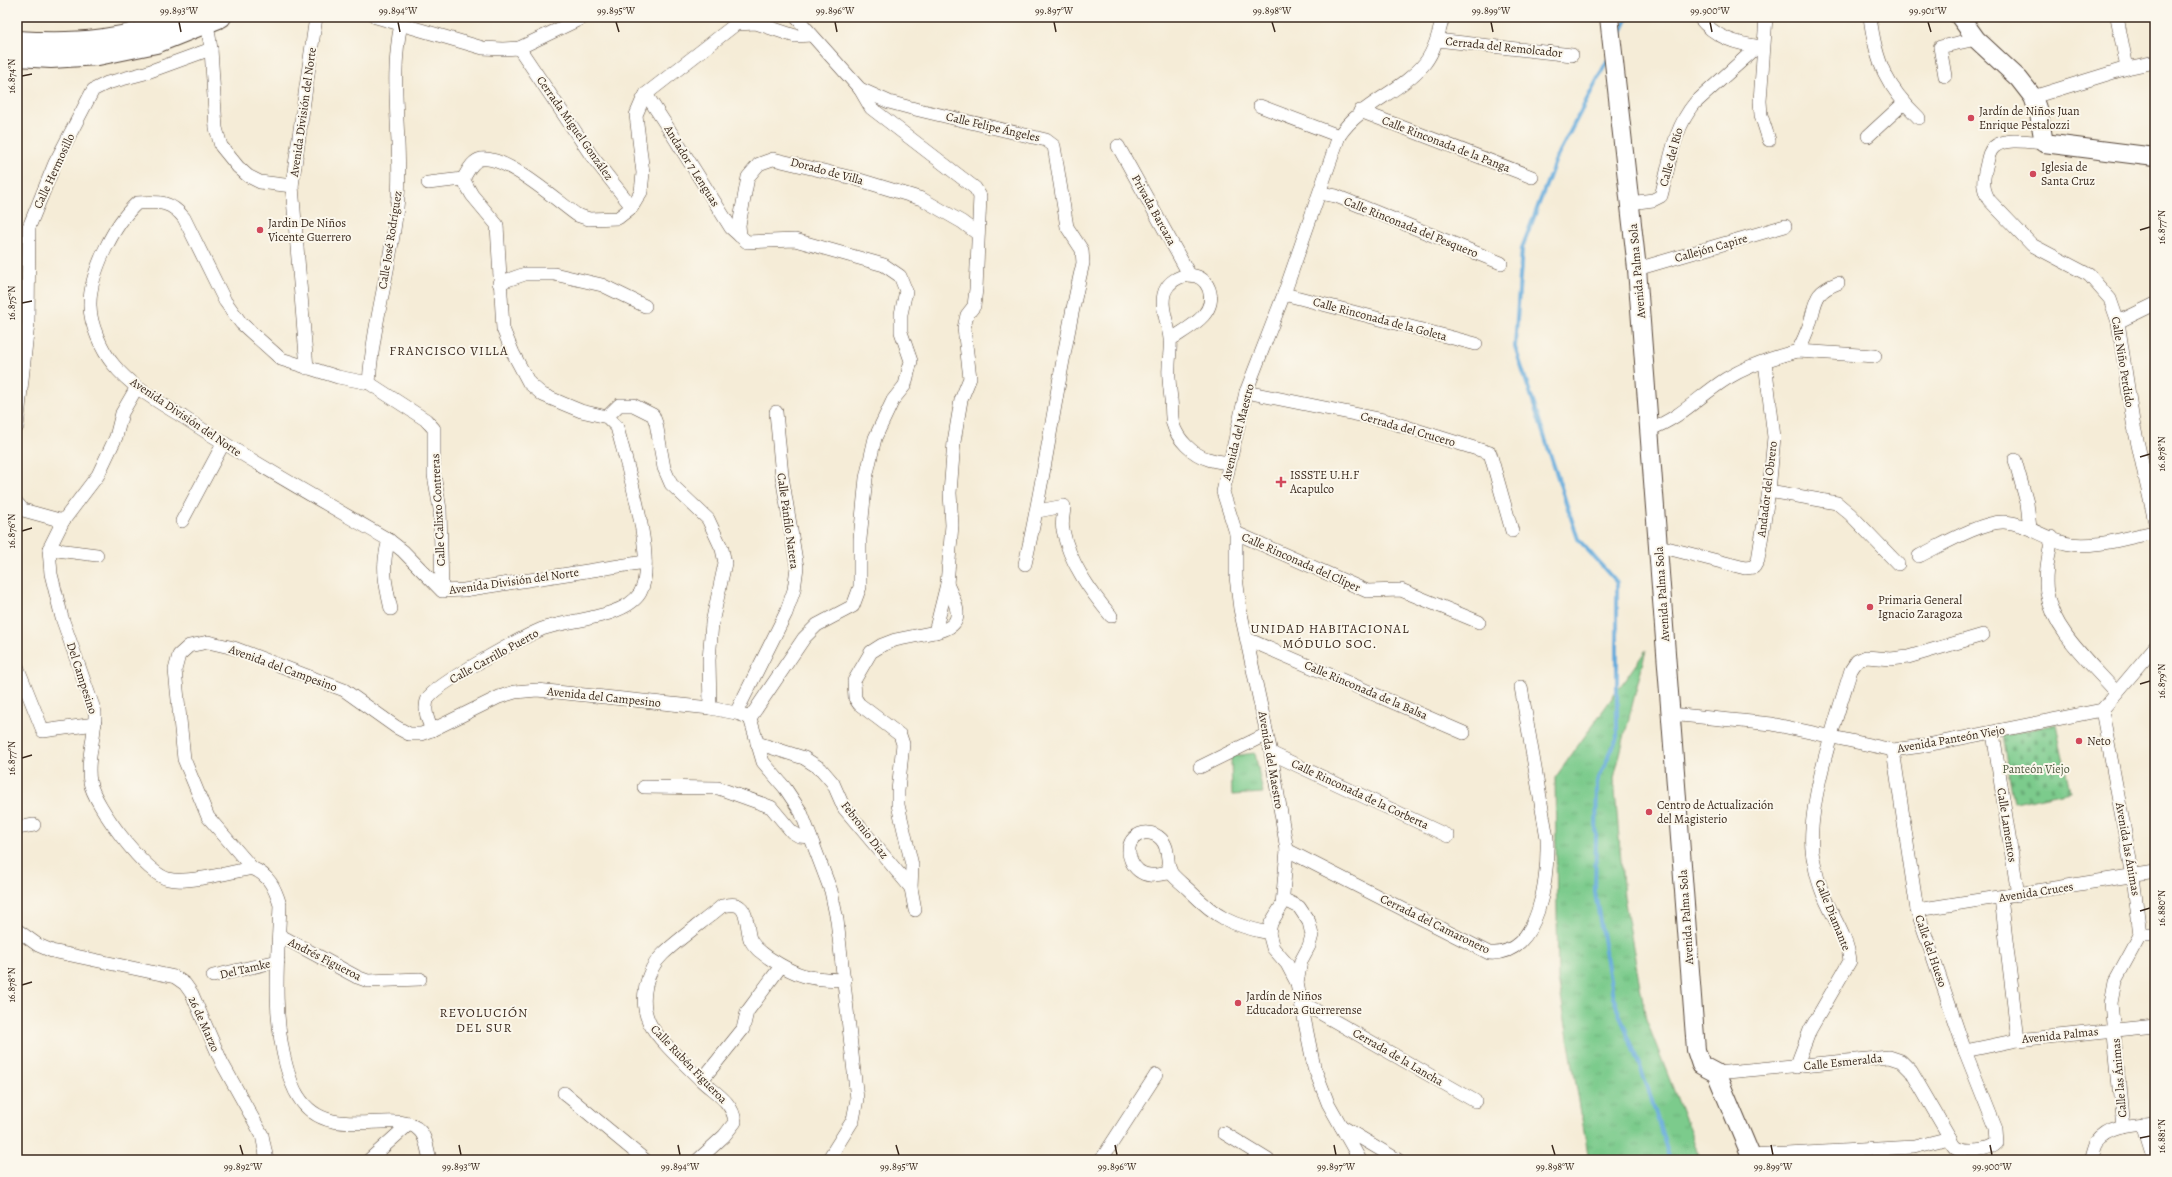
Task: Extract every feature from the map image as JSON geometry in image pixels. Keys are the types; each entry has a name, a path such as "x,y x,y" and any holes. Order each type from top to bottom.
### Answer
{"main road":[{"path":"17,41 50,43 97,41 152,30 182,17"},
{"path":"17,56 51,58 98,55 156,43 214,20"}],"street":[{"name":"Avenida División del Norte","path":"316,17 292,186 307,368 281,359 241,323 225,301 184,218 177,209 165,203 137,203 128,212 105,251 94,279 90,305 96,330 113,364 137,387 223,444 389,540 403,551 442,591 464,590 645,562"},
{"path":"376,17 483,48 519,48 584,17"},
{"name":"Calle Felipe Ángeles","path":"796,17 860,89 889,102 1046,140 1054,146 1067,227 1082,250 1083,263 1063,357 1038,511 1026,564"},
{"name":"Avenida del Maestro","path":"1269,933 1271,923 1282,905 1286,850 1271,753 1240,610 1236,577 1236,533 1223,492 1246,392 1284,294 1340,136 1348,122 1360,111 1409,78 1426,62 1437,40 1443,17"},
{"path":"1699,17 1716,34 1730,41 1760,47"},
{"path":"1766,17 1760,47 1760,101 1761,115 1769,140"},
{"path":"1870,17 1880,67 1904,103 1919,118"},
{"path":"1960,17 1976,39 2019,79 2033,97 2039,114 2044,143 2155,157"},
{"path":"2117,17 2127,68"},
{"path":"214,20 211,49 216,128 221,146 238,167 248,176 260,182 292,186"},
{"path":"463,179 471,165 480,159 490,159 507,164 577,215 589,219 618,218 632,207 641,192 643,173 636,115 646,94 736,24 756,23 796,36 811,35"},
{"name":"Calle José Rodríguez","path":"369,383 371,354 396,216 399,175 396,48 401,24"},
{"name":"Avenida Palma Sola","path":"1610,25 1617,103 1637,269 1696,1050 1701,1065 1716,1072"},
{"path":"1945,76 1940,47 1976,39"},
{"name":"Cerrada del Remolcador","path":"1437,40 1572,55"},
{"name":"Calle del Río","path":"1630,203 1653,200 1661,196 1676,134 1686,113 1695,102 1760,47"},
{"name":"Cerrada Miguel González","path":"519,48 591,155 632,207"},
{"name":"Calle Hermosillo","path":"17,427 28,324 29,227 55,163 93,90 107,83 145,73 211,49"},
{"path":"2033,97 2127,68 2155,62"},
{"path":"860,89 871,108 975,188 980,196 976,290 974,306 967,315 964,328 970,378 961,400 954,442 950,493 952,525 947,584 958,609 955,624 948,630 882,645 871,652 854,681 855,698 859,704 900,735 903,744 898,798 912,865 911,888 915,910"},
{"name":"Andador 7 Lenguas","path":"646,94 731,228 740,236"},
{"path":"1868,136 1904,103"},
{"path":"1260,106 1340,136"},
{"name":"Calle Rinconada de la Panga","path":"1360,111 1532,177"},
{"name":"Calle Niño Perdido","path":"2044,143 2011,142 1994,147 1989,153 1983,182 1984,192 1989,200 2032,245 2089,275 2100,285 2110,298 2118,322 2133,422 2155,522"},
{"name":"Privada Barcaza","path":"1118,146 1189,274"},
{"name":"Dorado de Villa","path":"740,236 739,225 748,177 759,164 773,159 853,178 922,199 962,222 978,234"},
{"path":"428,182 463,179"},
{"path":"463,179 472,195 497,224 499,235 499,283 503,329 529,383 543,394 564,404 581,411 607,417 617,427 644,536 645,562"},
{"name":"Calle Rinconada del Pesquero","path":"1320,193 1336,196 1501,263"},
{"name":"Callejón Capire","path":"1637,269 1785,226"},
{"path":"740,236 747,242 756,243 776,240 795,240 884,264 900,276 906,291 901,314 901,332 911,361 909,374 905,385 893,400 875,438 866,478 860,539 860,587 853,606 817,625 804,638 750,718 756,743 764,762 785,788 801,812 831,891 845,980 857,1099 853,1120 828,1160"},
{"path":"499,283 525,274 554,274 602,285 645,306"},
{"path":"1170,340 1204,317 1209,305 1210,294 1208,286 1203,280 1189,274 1172,281 1164,292 1164,307 1170,340 1168,368 1173,424 1179,437 1187,446 1207,459 1229,463"},
{"path":"1798,351 1809,325 1814,304 1819,294 1826,288 1838,283"},
{"name":"Calle Rinconada de la Goleta","path":"1284,294 1476,344"},
{"path":"2118,322 2155,304"},
{"path":"1650,429 1668,423 1726,379 1765,362 1798,351 1875,356"},
{"name":"Andador del Obrero","path":"1659,546 1745,568 1754,567 1758,560 1769,491 1774,435 1765,362"},
{"path":"307,368 369,383"},
{"name":"Calle Calixto Contreras","path":"369,383 426,420 434,428 434,475 440,509 442,591"},
{"path":"97,555 49,549 63,521 98,475 116,437 122,413 137,387"},
{"name":"Cerrada del Crucero","path":"1246,392 1384,420 1490,453 1512,531"},
{"path":"607,417 619,405 633,405 653,415 656,423 664,468 671,484 708,519 722,549 725,563 712,624 709,660 710,708"},
{"name":"Calle Pánfilo Natera","path":"736,713 786,613 794,590 797,567 782,476 776,412"},
{"path":"182,520 223,444"},
{"path":"2015,460 2027,503 2030,528"},
{"path":"1769,491 1836,503 1850,514 1898,564"},
{"path":"17,503 23,510 63,521"},
{"path":"1038,511 1064,506 1062,530 1073,559 1094,595 1111,616"},
{"path":"1919,556 1987,524 2004,522 2030,528 2069,544 2088,545 2155,532"},
{"name":"Calle Rinconada del Clíper","path":"1236,533 1367,591 1401,590 1479,622"},
{"path":"2052,537 2047,585 2051,610 2060,627 2116,692"},
{"path":"389,540 384,557 384,574 391,609"},
{"name":"Del Campesino","path":"49,549 51,574 62,618 95,712 96,724 88,766 90,783 96,798 108,818 154,873 168,879 183,880 252,868"},
{"name":"Calle Carrillo Puerto","path":"432,730 426,710 428,699 435,690 489,657 542,629 617,610 630,603 640,594 644,583 645,562"},
{"name":"Calle Diamante","path":"1796,1066 1810,1030 1850,961 1849,951 1823,894 1813,860 1812,847 1813,821 1820,778 1851,670 1857,661 1866,657 1891,659 1908,657 1984,635"},
{"name":"Calle Rinconada de la Balsa","path":"1247,639 1464,733"},
{"name":"Avenida del Campesino","path":"409,1124 335,1122 320,1118 307,1108 299,1098 292,1085 280,1043 276,1009 280,905 276,892 267,877 261,872 252,868 208,816 184,759 175,670 179,655 188,646 208,642 234,648 344,690 396,727 409,734 420,734 432,730 499,697 515,692 530,691 710,708 736,713 750,718"},
{"path":"2102,710 2155,647"},
{"path":"17,666 43,731 96,724"},
{"name":"Cerrada del Camaronero","path":"1286,850 1490,953 1501,954 1511,950 1534,922 1544,893 1547,862 1546,838 1521,687"},
{"name":"Avenida Panteón Viejo","path":"1670,714 1772,724 1893,750 2102,710"},
{"name":"Avenida las Ánimas","path":"2102,710 2133,876 2140,935"},
{"name":"Calle Lamentos","path":"1993,732 2018,895"},
{"path":"1200,767 1267,734"},
{"name":"Febronio Diaz","path":"756,743 804,758 821,769 833,783 844,808 911,888"},
{"name":"Calle del Hueso","path":"1893,750 1917,910 1965,1051 1996,1129 1997,1143 1993,1147 1987,1149 1964,1150 1955,1146 1950,1138"},
{"name":"Calle Rinconada de la Corberta","path":"1271,753 1448,836"},
{"path":"644,787 718,788 771,807 792,832 799,836 810,837"},
{"path":"17,828 34,825"},
{"path":"1171,872 1209,910 1241,927 1269,933 1273,948 1287,964 1297,983 1314,1067 1328,1103 1360,1160"},
{"name":"Avenida Cruces","path":"1917,910 2001,898 2155,872"},
{"path":"2001,898 2018,1040"},
{"path":"1283,899 1300,907 1309,922 1312,935 1309,946 1301,961 1297,983"},
{"name":"Calle Rubén Figueroa","path":"698,1160 724,1136 735,1122 734,1114 729,1104 702,1080 659,1036 649,1022 645,1007 645,991 649,974 662,955 722,906 733,904 740,907 745,914 751,941 758,951 798,975 814,979 845,980"},
{"name":"26 de Marzo","path":"17,930 38,945 52,951 157,972 175,977 185,984 192,994 222,1063 262,1135 267,1160"},
{"name":"Andrés Figueroa","path":"279,935 357,977 368,981 420,979"},
{"path":"2115,1029 2111,1003 2116,981 2140,935 2155,935"},
{"name":"Del Tamke","path":"213,976 278,962"},
{"path":"702,1080 743,1029 748,1012 781,966"},
{"name":"Cerrada de la Lancha","path":"1301,1002 1475,1101"},
{"name":"Avenida Palmas","path":"1965,1051 2018,1040 2155,1026"},
{"name":"Calle las Ánimas","path":"2115,1029 2119,1103 2123,1127"},
{"name":"Calle Esmeralda","path":"1716,1072 1889,1057 1901,1061 1911,1071 1950,1138"},
{"path":"1716,1072 1751,1156 1914,1147 1950,1138"},
{"path":"1101,1160 1156,1075"},
{"path":"564,1093 645,1160"},
{"path":"369,1160 409,1124 421,1132 430,1160"},
{"path":"2091,1160 2096,1143 2107,1133 2123,1127 2149,1124 2154,1160"},
{"path":"1340,1126 1398,1160"},
{"path":"1224,1133 1268,1160"}],"green space":[{"path":"1646,650 1614,778 1624,897 1646,1019 1701,1160 1589,1160 1558,979 1555,778"},
{"name":"Panteón Viejo","path":"2056,724 2070,791 2014,803 2002,736"},
{"path":"1255,753 1263,793 1232,795 1231,756"}],"waterway":[{"path":"1618,39 1628,17"},
{"path":"1607,61 1556,159 1522,248 1515,347 1578,539 1617,583 1617,738 1597,782 1595,892 1613,997 1648,1088 1670,1160"}],"place":[{"name":"Jardín de Niños Juan Enrique Pestalozzi","path":"1971,118"},
{"name":"Iglesia de Santa Cruz","path":"2033,174"},
{"name":"Jardin De Niños Vicente Guerrero","path":"260,230"},
{"name":"ISSSTE U.H.F Acapulco","path":"1281,482"},
{"name":"Primaria General Ignacio Zaragoza","path":"1870,607"},
{"name":"Neto","path":"2079,741"},
{"name":"Centro de Actualización del Magisterio","path":"1649,812"},
{"name":"Jardín de Niños Educadora Guerrerense","path":"1238,1003"}],"district":[{"name":"FRANCISCO VILLA","path":"449,350"},
{"name":"UNIDAD HABITACIONAL MÓDULO SOC.","path":"1330,636"},
{"name":"REVOLUCIÓN DEL SUR","path":"484,1020"}]}
